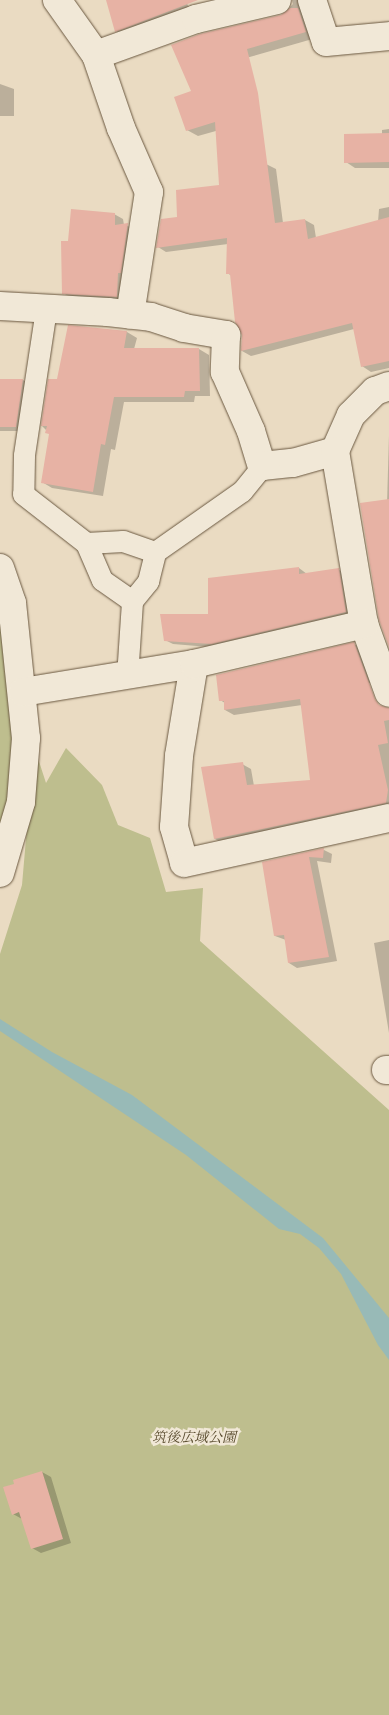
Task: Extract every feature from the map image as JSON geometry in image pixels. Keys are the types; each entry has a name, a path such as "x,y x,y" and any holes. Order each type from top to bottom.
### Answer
{"street":[{"path":"57,0 96,55 121,128 149,192 130,315"},
{"path":"96,55 196,19 277,0"},
{"path":"312,0 326,42 389,36"},
{"path":"0,306 130,315 226,335 225,372 251,431 262,466 293,463 335,451"},
{"path":"389,386 374,391 351,415 335,451 364,624 389,693"},
{"path":"0,568 12,602 23,692 26,738 21,802 0,873"},
{"path":"23,692 194,664 364,624"},
{"path":"194,664 179,756 174,828 184,863 389,818"}],"lane":[{"path":"46,309 24,455 23,494 86,543 102,580 132,600"},
{"path":"127,676 132,600 148,581 155,552 242,491 262,466"},
{"path":"86,543 123,541 155,552"}],"green space":[{"path":"0,601 23,744 0,847"},
{"name":"筑後広域公園","path":"34,746 46,783 66,748 102,785 118,825 150,838 166,892 203,888 200,941 389,1110 389,1715 0,1715 0,954 22,885"}],"water":[{"path":"0,1019 52,1052 132,1095 323,1238 389,1318 389,1360 378,1345 341,1274 319,1248 300,1234 279,1229 186,1155 0,1031"}],"building":[{"path":"106,0 198,0 115,32"},
{"path":"290,8 298,8 306,32 247,49 258,93 275,223 305,219 308,239 389,217 389,361 361,367 352,323 241,351 242,335 235,322 230,274 226,274 227,238 156,248 161,219 177,217 176,190 219,185 215,122 186,131 174,97 191,91 171,45 200,34 281,15"},
{"path":"389,133 389,162 344,163 344,134"},
{"path":"71,209 115,213 115,225 128,223 121,273 118,273 117,297 62,294 61,241 68,241"},
{"path":"68,325 127,331 124,348 199,348 200,391 185,391 184,397 114,397 105,445 101,444 93,492 41,483 49,434 45,433 47,426 41,426 48,379 57,379"},
{"path":"0,379 23,379 16,427 0,427"},
{"path":"389,499 389,647 379,620 360,503"},
{"path":"299,567 299,574 339,568 346,612 212,644 164,641 160,614 208,614 208,578"},
{"path":"354,642 375,699 379,705 389,708 389,720 384,721 388,743 378,745 388,790 386,803 214,839 201,767 243,762 247,785 310,780 300,699 224,710 224,701 219,701 216,675"},
{"path":"324,848 323,858 309,857 329,957 288,963 284,935 274,936 262,862"},
{"path":"42,1471 63,1539 31,1549 19,1512 12,1515 3,1487 14,1484 13,1480"}]}
